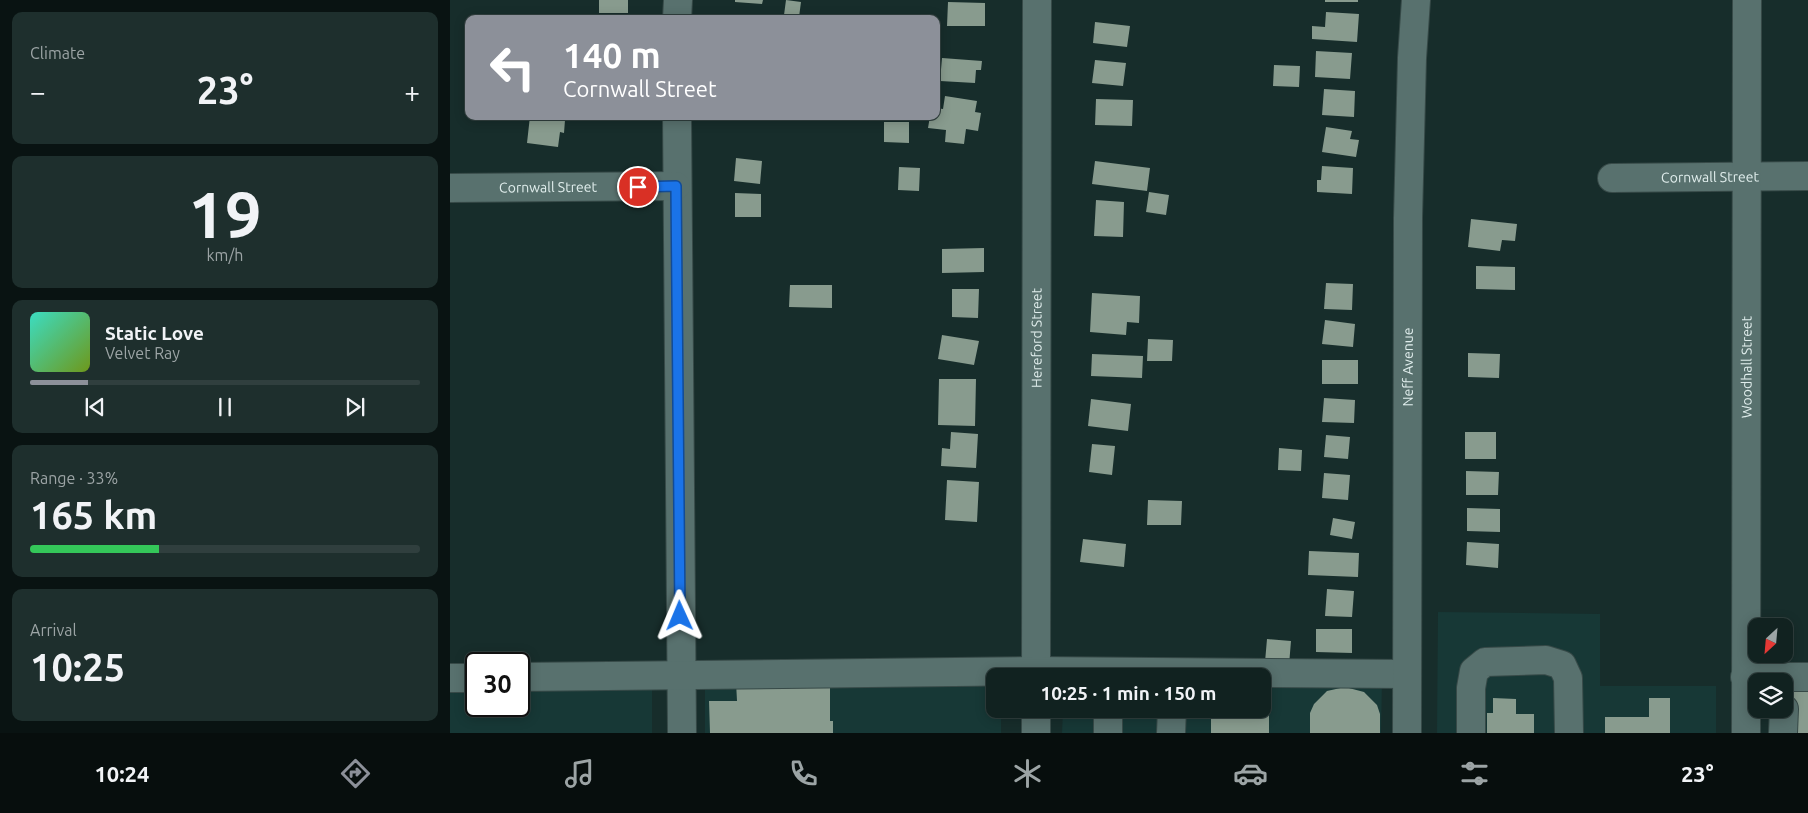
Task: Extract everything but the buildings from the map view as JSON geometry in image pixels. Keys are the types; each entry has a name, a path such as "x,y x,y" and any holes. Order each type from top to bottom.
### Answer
{"street":[{"path":"677,15 678,0"},
{"name":"Hereford Street","path":"1036,668 1037,0"},
{"name":"Neff Avenue","path":"1407,733 1408,218 1412,58 1416,0"},
{"name":"Woodhall Street","path":"1746,0 1746,733"},
{"path":"676,120 682,733"},
{"name":"Cornwall Street","path":"1612,178 1808,176"},
{"name":"Cornwall Street","path":"450,188 676,186"},
{"path":"1470,733 1471,688 1474,671 1485,662 1546,660 1562,665 1568,678 1569,733"},
{"path":"530,677 681,674 986,674"},
{"path":"1271,674 1407,674"},
{"path":"1745,677 1808,677"},
{"path":"450,678 465,678"},
{"path":"1036,718 1036,733"},
{"path":"1108,718 1108,733"},
{"path":"1172,718 1172,733"},
{"path":"1783,733 1784,718"}],"shaded area":[{"path":"1438,612 1600,614 1600,686 1716,686 1716,733 1437,733"},
{"path":"986,677 986,718 1001,718 1001,733 705,733 705,679"},
{"path":"1382,680 1381,733 1062,733 1063,718 1271,718 1271,683"},
{"path":"530,683 652,683 652,733 450,733 450,684 465,684 465,717 530,717"}],"route":[{"path":"638,187 676,186 680,616"}]}
